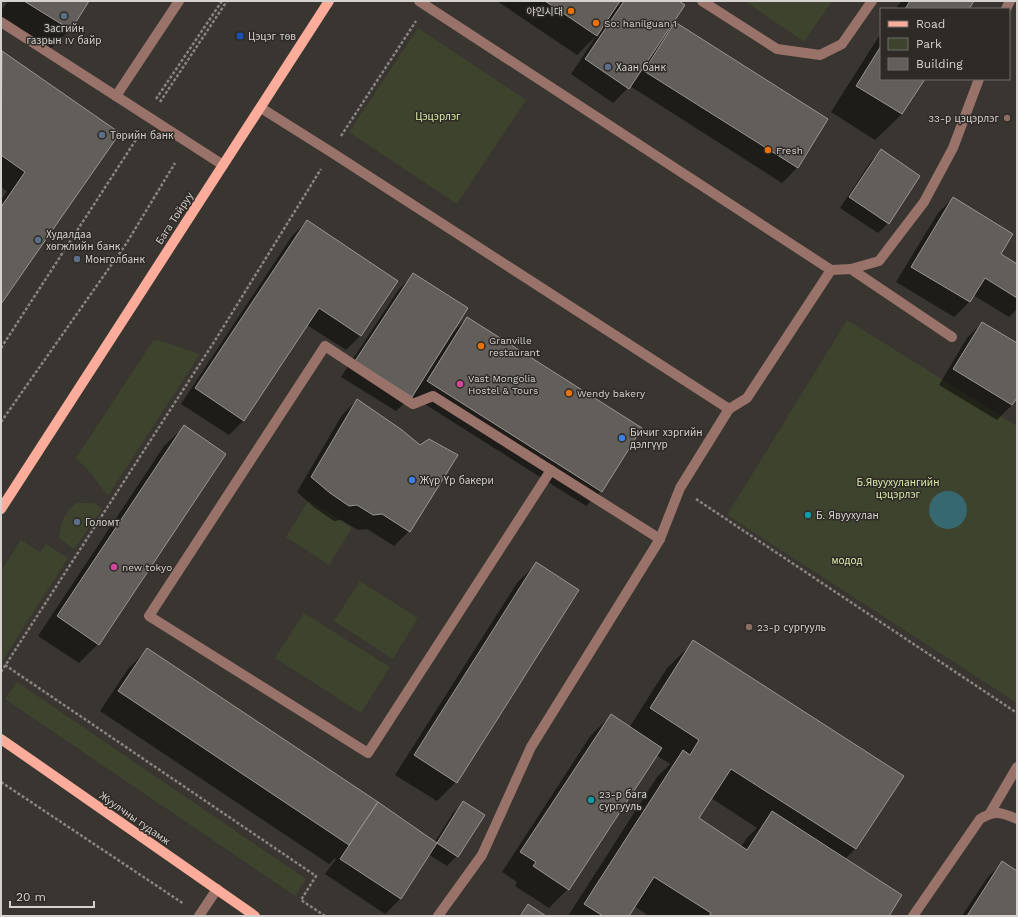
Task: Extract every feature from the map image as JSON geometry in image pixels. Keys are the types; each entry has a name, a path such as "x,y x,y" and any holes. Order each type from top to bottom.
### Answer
{"main road":[{"name":"Бага Тойруу","path":"1,509 329,1"},
{"name":"Жуулчны гудамж","path":"1,739 256,916"}],"street":[{"path":"116,96 179,1"},
{"path":"702,1 777,50 820,55 842,44 872,1"},
{"path":"423,3 831,270 851,268 879,261 924,202 953,148 979,80"},
{"path":"1,22 223,165"},
{"path":"261,108 729,409"},
{"path":"851,268 952,337"},
{"path":"438,916 482,855 531,746 660,539 680,488 729,409 747,398 831,270"},
{"path":"552,470 368,753 149,616 325,346 413,404 433,396 552,470 660,539"},
{"path":"990,813 1017,767"},
{"path":"913,916 980,819 990,813 1003,812 1017,819"},
{"path":"199,915 217,889"}],"path":[{"path":"153,104 222,1"},
{"path":"1,348 149,118 227,1"},
{"path":"1,672 214,342 423,3"},
{"path":"1,422 126,244 175,163"},
{"path":"680,488 1017,713"},
{"path":"5,665 316,876 301,900 325,916"},
{"path":"1,782 199,915"}],"green space":[{"path":"745,1 832,1 804,42"},
{"name":"Цэцэрлэг","path":"418,28 526,100 457,204 349,132"},
{"name":"Б.Явуухулангийн цэцэрлэг","path":"847,320 1017,426 1017,703 727,515"},
{"path":"158,340 200,354 108,496 90,472 76,458 153,341"},
{"path":"309,500 352,528 329,565 286,537"},
{"path":"77,503 94,503 102,509 74,549 59,538 66,514"},
{"path":"21,540 40,552 46,544 68,558 1,663 1,571"},
{"path":"360,581 418,618 393,659 334,621"},
{"path":"304,613 390,667 361,713 275,658"},
{"path":"17,682 306,879 295,896 5,699"}],"water":[{"path":"944,491 952,491 962,496 966,503 966,517 962,524 952,529 944,529 934,524 932,521 929,514 929,506 934,496 937,494"}],"building":[{"name":"Засгийн газрын IV байр","path":"24,1 89,1 71,30"},
{"path":"545,1 620,1 597,36"},
{"path":"624,1 679,1 685,5 629,89 585,59"},
{"path":"910,1 974,1 970,8 906,8"},
{"path":"675,22 828,119 798,168 644,71"},
{"path":"880,48 880,80 924,80 902,114 856,86"},
{"path":"2,51 120,133 1,304 1,207 25,172 1,155"},
{"path":"881,149 920,176 889,224 849,197"},
{"path":"953,197 1013,234 1001,254 1017,264 1017,298 985,278 970,302 911,267"},
{"path":"307,220 398,281 361,336 319,308 244,421 195,388"},
{"path":"413,273 468,308 412,397 355,361"},
{"path":"467,317 642,428 602,492 427,381"},
{"path":"982,322 1017,343 1017,398 1012,405 953,369"},
{"path":"357,399 402,430 420,445 429,439 458,455 410,532 382,514 373,515 357,505 349,506 311,477"},
{"path":"184,425 226,454 99,645 57,616"},
{"path":"536,562 579,590 457,783 414,755"},
{"path":"693,640 904,776 856,849 731,769 699,818 747,850 772,811 902,895 889,916 709,916 711,913 654,877 629,916 603,916 584,904 683,750 690,755 699,740 650,708"},
{"path":"147,648 378,802 349,845 118,691"},
{"name":"23-р бага сургууль","path":"611,714 662,748 569,890 533,866 536,862 520,852"},
{"path":"463,801 485,815 458,857 437,843"},
{"path":"378,802 437,843 401,899 340,859"},
{"path":"1002,861 1017,871 1017,916 967,916"},
{"path":"528,904 546,916 520,916"}],"place":[{"name":"야인시대","path":"571,11"},
{"name":"Засгийн газрын IV байр","path":"64,16"},
{"name":"So: hanilguan 1","path":"596,23"},
{"name":"Цэцэг төв","path":"240,36"},
{"name":"Хаан банк","path":"608,67"},
{"name":"33-р цэцэрлэг","path":"1007,118"},
{"name":"Төрийн банк","path":"102,135"},
{"name":"Fresh","path":"768,150"},
{"name":"Худалдаа хөгжлийн банк","path":"38,240"},
{"name":"Монголбанк","path":"77,259"},
{"name":"Granville restaurant","path":"481,346"},
{"name":"Vast Mongolia Hostel & Tours","path":"460,384"},
{"name":"Wendy bakery","path":"569,393"},
{"name":"Бичиг хэргийн дэлгүүр","path":"622,438"},
{"name":"Жүр Үр бакери","path":"412,480"},
{"name":"Б. Явуухулан","path":"808,515"},
{"name":"Голомт","path":"77,522"},
{"name":"new tokyo","path":"114,567"},
{"name":"23-р сургууль","path":"749,627"},
{"name":"23-р бага сургууль","path":"591,800"}],"park label":[{"name":"модод","path":"847,560"}]}
